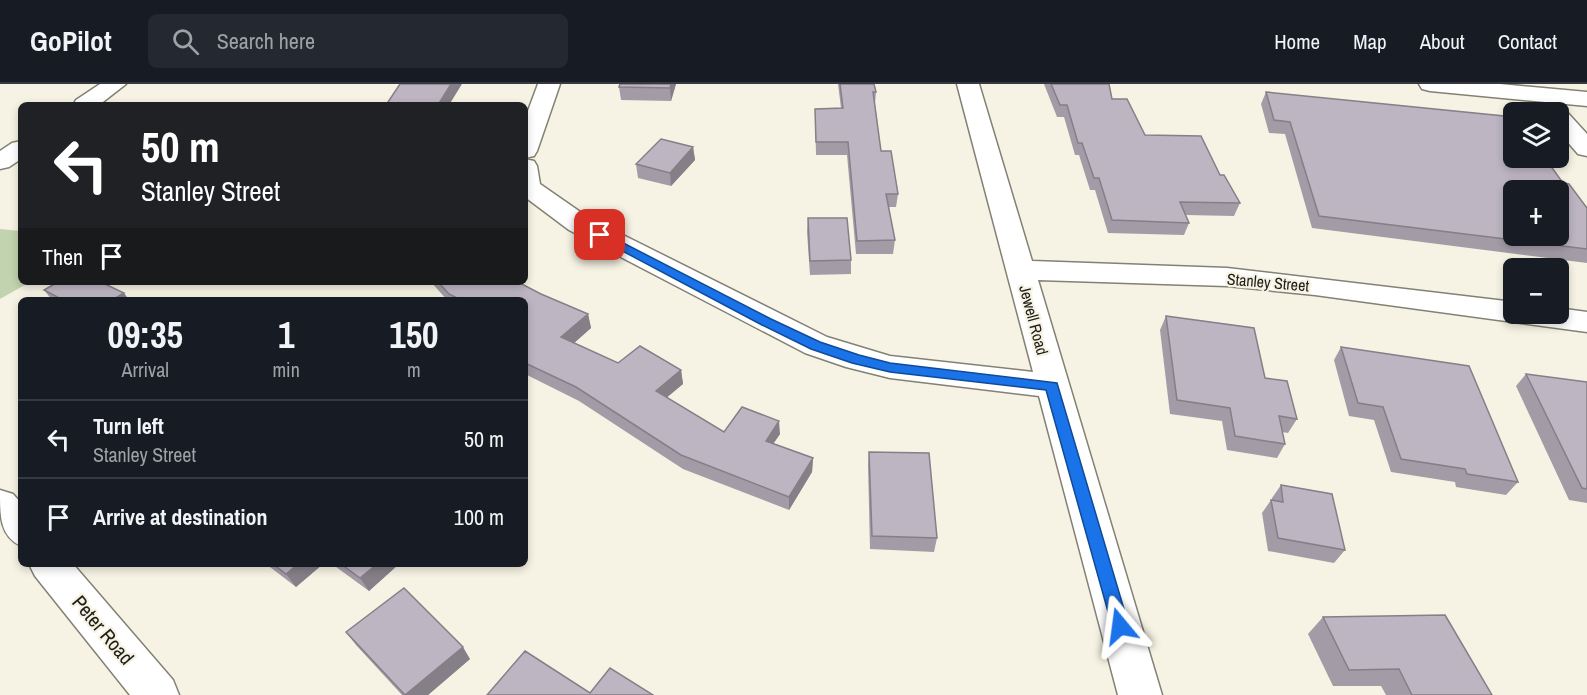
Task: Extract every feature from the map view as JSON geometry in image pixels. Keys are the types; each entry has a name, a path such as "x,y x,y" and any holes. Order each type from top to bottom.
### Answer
{"street":[{"path":"88,102 115,84"},
{"path":"528,143 549,84"},
{"name":"Jewell Road","path":"968,84 1140,695"},
{"path":"1430,84 1535,89 1587,99"},
{"path":"1535,89 1546,102"},
{"path":"1569,129 1587,149"},
{"path":"0,162 18,150"},
{"path":"528,187 563,214 766,322 816,345 890,367 1052,386"},
{"name":"Stanley Street","path":"1020,270 1227,277 1316,286 1503,311"},
{"path":"1569,320 1587,322"},
{"path":"0,505 18,526"},
{"name":"Peter Road","path":"51,567 157,695"}],"green space":[{"path":"0,229 18,231 18,285 25,285 0,299"}],"building":[{"path":"400,84 451,84 440,102 388,102"},
{"path":"620,84 671,84 670,88 619,87"},
{"path":"840,84 874,84 876,92 873,92 881,151 891,151 898,194 886,194 895,240 857,241 848,142 816,142 815,109 843,108"},
{"path":"1051,84 1109,84 1112,99 1127,99 1145,135 1201,136 1220,175 1224,175 1240,203 1180,202 1189,223 1112,220 1099,178 1094,178 1082,143 1078,143 1067,105 1060,105"},
{"path":"1266,92 1503,116 1503,168 1552,168 1561,180 1503,180 1503,239 1319,216 1290,122 1274,120"},
{"path":"661,139 693,147 670,173 636,164"},
{"path":"1569,184 1587,208 1587,249 1563,246 1569,246"},
{"path":"808,218 847,218 851,260 810,261"},
{"path":"53,285 107,285 124,293 117,297 57,297 44,290"},
{"path":"441,285 524,285 588,314 561,337 618,363 640,346 681,370 656,391 724,432 742,407 779,421 766,441 813,458 789,497 681,455 576,387 528,364 528,297 455,297"},
{"path":"1166,316 1254,328 1265,378 1287,381 1297,419 1279,416 1285,444 1235,436 1230,408 1177,400"},
{"path":"1341,347 1469,366 1518,482 1467,474 1465,469 1401,459 1383,407 1358,403"},
{"path":"1526,374 1587,382 1587,489 1582,488"},
{"path":"869,452 929,453 937,538 872,536"},
{"path":"1281,485 1332,494 1345,550 1278,538 1271,500 1283,502"},
{"path":"277,567 294,567 286,574"},
{"path":"345,567 373,567 360,578"},
{"path":"404,588 463,647 405,695 346,632"},
{"path":"1445,615 1492,695 1412,695 1399,669 1349,670 1323,617"},
{"path":"525,651 590,693 610,668 653,695 487,695"}],"route":[{"path":"600,235 766,322 816,345 857,359 890,367 1052,386 1120,626"}]}
